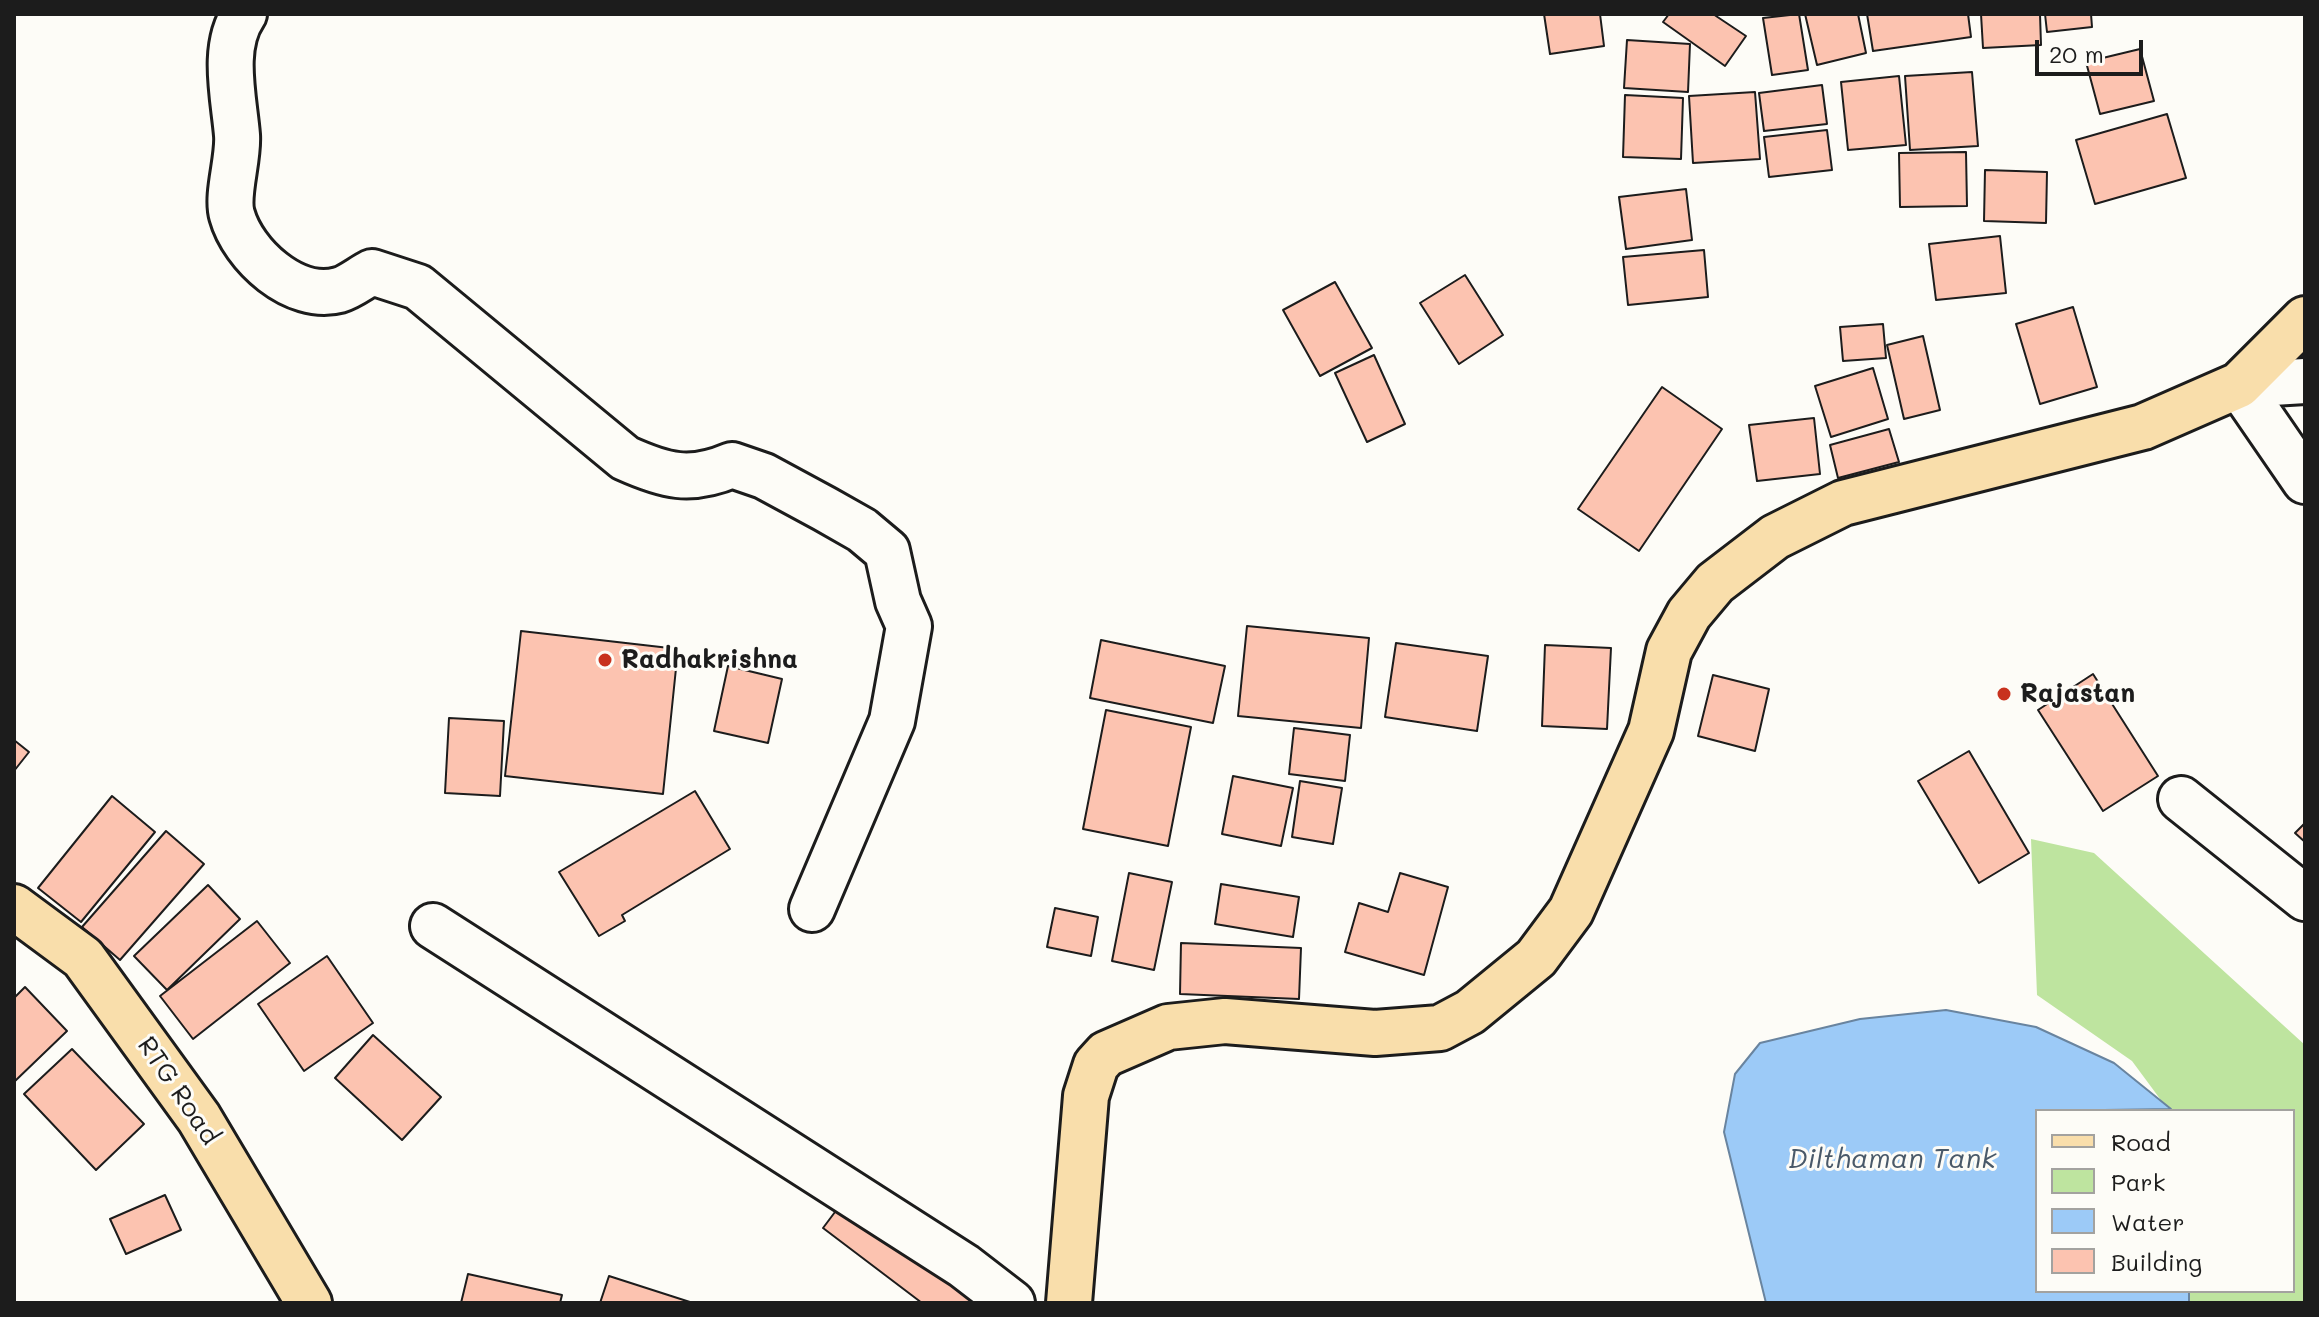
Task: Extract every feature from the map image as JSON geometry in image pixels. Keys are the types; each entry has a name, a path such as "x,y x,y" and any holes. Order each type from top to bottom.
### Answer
{"main road":[{"path":"1069,1303 1086,1096 1096,1065 1106,1054 1168,1027 1225,1021 1375,1033 1440,1028 1470,1012 1536,958 1571,911 1651,731 1669,651 1689,614 1715,583 1775,537 1843,503 2143,427 2239,385 2305,319"},
{"name":"RTG Road","path":"14,907 83,958 199,1118 309,1303"}],"street":[{"path":"244,14 238,22 231,59 238,139 231,213 247,245 269,269 302,289 338,290 372,272 418,287 625,458 662,475 708,475 732,465 764,476 862,530 887,551 898,601 909,626 892,721 812,909"},
{"path":"2239,385 2305,381"},
{"path":"2239,385 2305,481"},
{"path":"2181,799 2305,898"},
{"path":"433,926 964,1266 1012,1303"}],"green space":[{"path":"2031,839 2094,853 2305,1045 2305,1303 2181,1303 2186,1293 2295,1293 2295,1109 2168,1109 2132,1061 2037,995"}],"water":[{"name":"Dilthaman Tank","path":"1946,1010 2036,1027 2114,1063 2171,1109 2035,1109 2035,1293 2189,1293 2189,1303 1766,1303 1724,1132 1735,1074 1760,1043 1860,1019"}],"building":[{"path":"1544,14 1600,14 1604,46 1550,54"},
{"path":"1669,14 1713,14 1746,36 1725,66 1663,22"},
{"path":"1799,14 1808,70 1772,75 1763,18"},
{"path":"1805,14 1858,14 1866,53 1817,65"},
{"path":"1867,14 1968,14 1971,37 1873,51"},
{"path":"1981,14 2040,14 2041,45 1983,48"},
{"path":"2045,14 2091,14 2092,27 2047,32"},
{"path":"1627,40 1690,44 1688,92 1624,88"},
{"path":"2140,49 2154,101 2100,114 2086,62"},
{"path":"1972,72 1978,146 1910,150 1905,76"},
{"path":"1899,76 1906,145 1848,150 1841,82"},
{"path":"1822,85 1827,124 1764,131 1759,93"},
{"path":"1755,92 1760,159 1693,163 1689,96"},
{"path":"1625,95 1683,98 1681,159 1623,157"},
{"path":"2167,114 2186,178 2095,204 2076,140"},
{"path":"1827,130 1832,170 1769,177 1764,137"},
{"path":"1966,152 1967,206 1900,207 1899,153"},
{"path":"1985,170 2047,172 2046,223 1984,221"},
{"path":"1686,189 1692,240 1626,249 1619,197"},
{"path":"2000,236 2006,293 1936,300 1929,244"},
{"path":"1704,250 1708,297 1628,305 1623,257"},
{"path":"1465,275 1503,335 1459,364 1420,303"},
{"path":"1335,282 1372,348 1320,376 1283,310"},
{"path":"2073,307 2097,387 2040,404 2016,324"},
{"path":"1883,324 1886,358 1843,361 1840,327"},
{"path":"1923,336 1940,410 1904,419 1887,345"},
{"path":"1374,355 1405,424 1367,442 1335,373"},
{"path":"1873,368 1888,419 1831,437 1815,386"},
{"path":"1662,387 1722,429 1639,551 1578,509"},
{"path":"1814,418 1820,474 1757,481 1749,425"},
{"path":"1889,429 1899,462 1838,478 1830,445"},
{"path":"1247,626 1369,638 1361,728 1238,716"},
{"path":"521,631 678,649 663,794 505,776"},
{"path":"1101,640 1225,666 1213,723 1090,698"},
{"path":"1396,643 1488,656 1477,731 1385,717"},
{"path":"1545,645 1611,648 1607,729 1542,726"},
{"path":"728,666 782,679 768,743 714,731"},
{"path":"2093,674 2158,776 2103,811 2038,710"},
{"path":"1713,675 1769,689 1755,751 1698,736"},
{"path":"1106,710 1191,727 1168,846 1083,829"},
{"path":"449,718 504,721 500,796 445,793"},
{"path":"1294,728 1350,735 1345,781 1289,774"},
{"path":"14,740 29,752 14,771"},
{"path":"1969,751 2029,853 1979,883 1918,781"},
{"path":"1233,776 1293,788 1281,846 1222,834"},
{"path":"1300,781 1342,788 1333,844 1292,837"},
{"path":"695,791 730,849 622,915 625,921 599,936 559,872"},
{"path":"112,796 155,832 81,922 38,888"},
{"path":"2305,823 2305,842 2295,833"},
{"path":"166,831 204,864 120,960 82,927"},
{"path":"1129,873 1172,882 1154,970 1112,961"},
{"path":"1400,873 1448,887 1424,975 1345,952 1359,903 1388,912"},
{"path":"1221,884 1299,897 1293,937 1215,924"},
{"path":"208,885 240,919 167,990 134,956"},
{"path":"1055,908 1098,917 1091,956 1047,947"},
{"path":"257,921 290,963 193,1039 160,996"},
{"path":"1181,943 1301,948 1299,999 1180,994"},
{"path":"327,956 373,1023 304,1071 258,1004"},
{"path":"25,987 67,1031 14,1082 14,998"},
{"path":"373,1035 441,1097 402,1140 335,1078"},
{"path":"72,1049 144,1124 96,1170 24,1094"},
{"path":"165,1195 181,1230 126,1254 110,1219"},
{"path":"844,1200 979,1303 922,1303 823,1228"},
{"path":"468,1274 562,1295 560,1303 461,1303"},
{"path":"609,1276 693,1303 600,1303"}],"place":[{"name":"Radhakrishna","path":"605,660"},
{"name":"Rajastan","path":"2004,694"}]}
